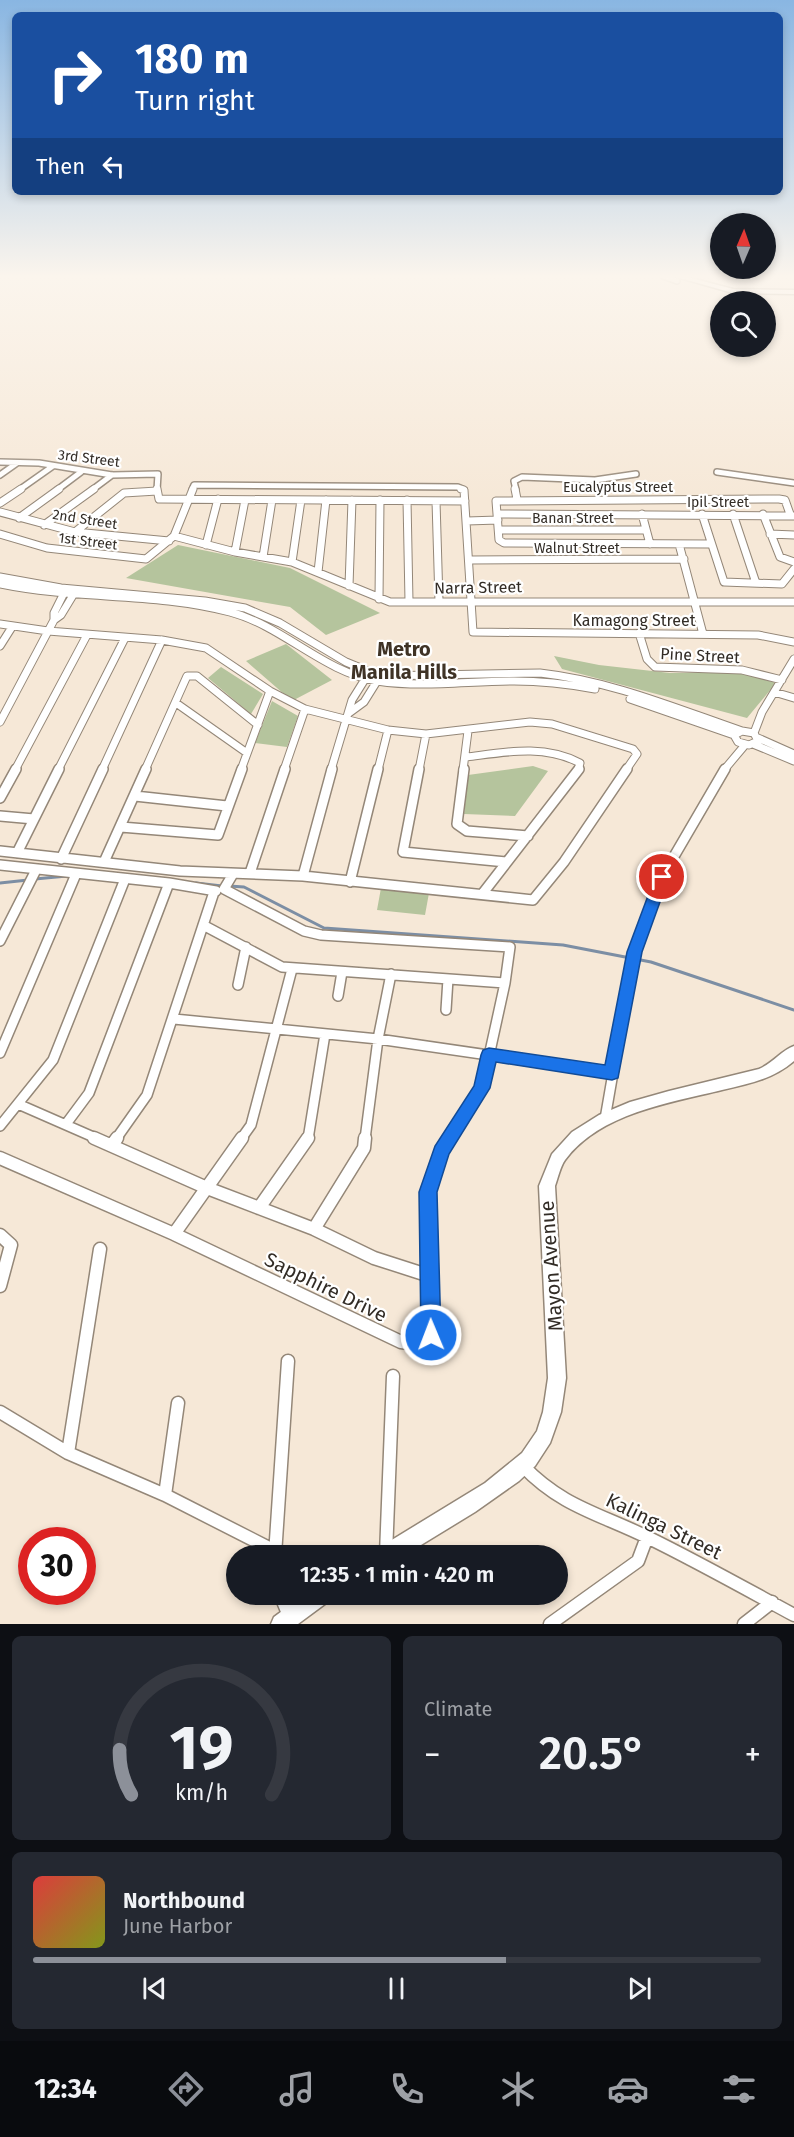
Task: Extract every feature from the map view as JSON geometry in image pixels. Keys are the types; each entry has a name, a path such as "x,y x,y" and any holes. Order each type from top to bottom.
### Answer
{"main road":[{"name":"Mayon Avenue","path":"401,1545 497,1486 523,1466 540,1445 545,1434 553,1407 557,1378 546,1207 548,1178 569,1144 588,1128 605,1119 634,1108 761,1074 776,1068 794,1052"},
{"path":"285,1620 306,1605"}],"street":[{"name":"3rd Street","path":"0,462 53,466 112,475 158,474 157,490"},
{"path":"0,475 18,463"},
{"path":"0,503 53,466"},
{"path":"19,518 81,472"},
{"path":"717,472 794,483"},
{"path":"517,499 513,481 522,477 595,480 636,474"},
{"path":"44,525 112,475"},
{"path":"171,538 194,485 461,488 467,521 471,601"},
{"path":"75,532 124,493 157,490 158,498 465,501"},
{"name":"Eucalyptus Street","path":"497,517 496,500 517,499 783,500 792,515"},
{"path":"206,545 218,500"},
{"path":"235,552 245,500"},
{"path":"263,557 272,500"},
{"path":"292,562 301,500"},
{"path":"318,572 326,500"},
{"path":"349,586 352,500"},
{"path":"379,599 380,500"},
{"path":"407,500 409,602"},
{"path":"436,501 439,601"},
{"name":"2nd Street","path":"0,512 75,532 171,538"},
{"path":"642,514 650,544"},
{"name":"Ipil Street","path":"467,521 497,517 642,514 792,515"},
{"path":"702,514 723,581 756,584 784,583 794,569"},
{"path":"733,514 756,584"},
{"path":"763,514 781,558 794,562"},
{"path":"497,517 502,542 710,544"},
{"name":"Banan Street","path":"499,530 646,530"},
{"name":"1st Street","path":"0,534 47,549 144,559 150,558 171,538"},
{"path":"770,534 794,535"},
{"name":"Narra Street","path":"171,538 292,562 379,599 409,602 794,602"},
{"path":"679,544 704,634"},
{"name":"Walnut Street","path":"470,560 684,559"},
{"path":"0,577 64,591"},
{"path":"0,584 75,592 197,600 244,608 275,619 367,676 435,684 498,680 565,681 611,693 739,734 794,761"},
{"path":"54,620 54,613 64,591"},
{"path":"0,722 54,620 61,615 75,592"},
{"name":"Kamagong Street","path":"471,601 473,632 772,636 794,642"},
{"path":"0,624 87,635 162,640 213,651 270,691 305,709 347,717 388,730 426,734 530,722 552,724 633,749 637,754 564,862 536,899 303,876 180,872 0,851"},
{"path":"0,646 12,627"},
{"name":"Pine Street","path":"639,633 647,659 655,667 742,670 782,680"},
{"path":"0,798 87,635"},
{"path":"17,853 125,638"},
{"path":"61,859 162,640"},
{"path":"726,767 752,740 762,712 794,660"},
{"path":"104,862 186,677 195,675 258,725"},
{"path":"303,876 352,700 367,676"},
{"path":"347,717 364,702 378,679"},
{"path":"121,827 218,835 270,691"},
{"path":"774,692 794,698"},
{"path":"176,703 247,753"},
{"path":"250,873 305,709"},
{"path":"605,1119 634,952 662,877 726,767 739,734 762,712"},
{"path":"350,882 388,730"},
{"path":"468,730 467,757 457,824 467,831 528,836"},
{"path":"426,734 403,852 506,862"},
{"path":"739,734 794,754"},
{"path":"467,757 541,750 580,763 580,768 483,893"},
{"path":"135,796 227,806"},
{"path":"0,816 34,819"},
{"path":"0,865 169,883 214,892 225,890 233,874"},
{"path":"0,941 36,870"},
{"path":"0,1053 76,874"},
{"path":"0,1126 53,1060 125,879"},
{"path":"66,1124 89,1093 169,883"},
{"name":"Sapphire Drive","path":"0,1158 174,1234 401,1342 422,1345 429,1342 431,1335 428,1192 441,1152 482,1088 511,951 506,945 321,935 304,931 225,890"},
{"path":"112,1144 147,1095 174,1019 214,892"},
{"path":"203,925 282,967 292,969 505,983"},
{"path":"238,985 246,947"},
{"path":"174,1234 251,1125 292,969"},
{"path":"338,996 342,972"},
{"path":"314,1229 364,1148 378,1039 392,974"},
{"path":"446,1010 448,979"},
{"path":"174,1019 378,1039 612,1073"},
{"path":"259,1208 308,1139 325,1034"},
{"path":"18,1104 207,1188 314,1229 374,1258 430,1276"},
{"path":"0,1234 11,1245 0,1286"},
{"path":"68,1453 100,1249"},
{"path":"276,1545 288,1361"},
{"path":"385,1545 393,1376"},
{"path":"165,1495 178,1402"},
{"path":"0,1412 68,1453 165,1495 260,1545"},
{"name":"Kalinga Street","path":"523,1466 553,1494 647,1538 794,1615"},
{"path":"550,1624 638,1560 647,1538"},
{"path":"744,1624 772,1602"},
{"path":"282,1605 285,1620"}],"green space":[{"path":"178,545 290,568 380,613 326,635 290,607 126,578"},
{"path":"286,644 332,680 292,701 246,661"},
{"path":"554,656 599,665 670,673 738,672 776,683 747,718 562,669"},
{"path":"221,667 263,694 251,714 208,678"},
{"path":"272,701 298,716 287,747 255,743"},
{"path":"533,766 548,771 515,816 464,814 468,775"},
{"path":"381,888 429,893 425,915 377,910"}],"waterway":[{"path":"35,879 67,876"},
{"path":"0,883 28,880"},
{"path":"196,883 222,886"},
{"path":"229,886 244,887 324,928 563,945 651,962 794,1010"}],"district":[{"name":"Metro Manila Hills","path":"404,660"}],"route":[{"path":"431,1335 428,1192 441,1152 482,1088 489,1055 612,1073 634,952 662,877"}]}
